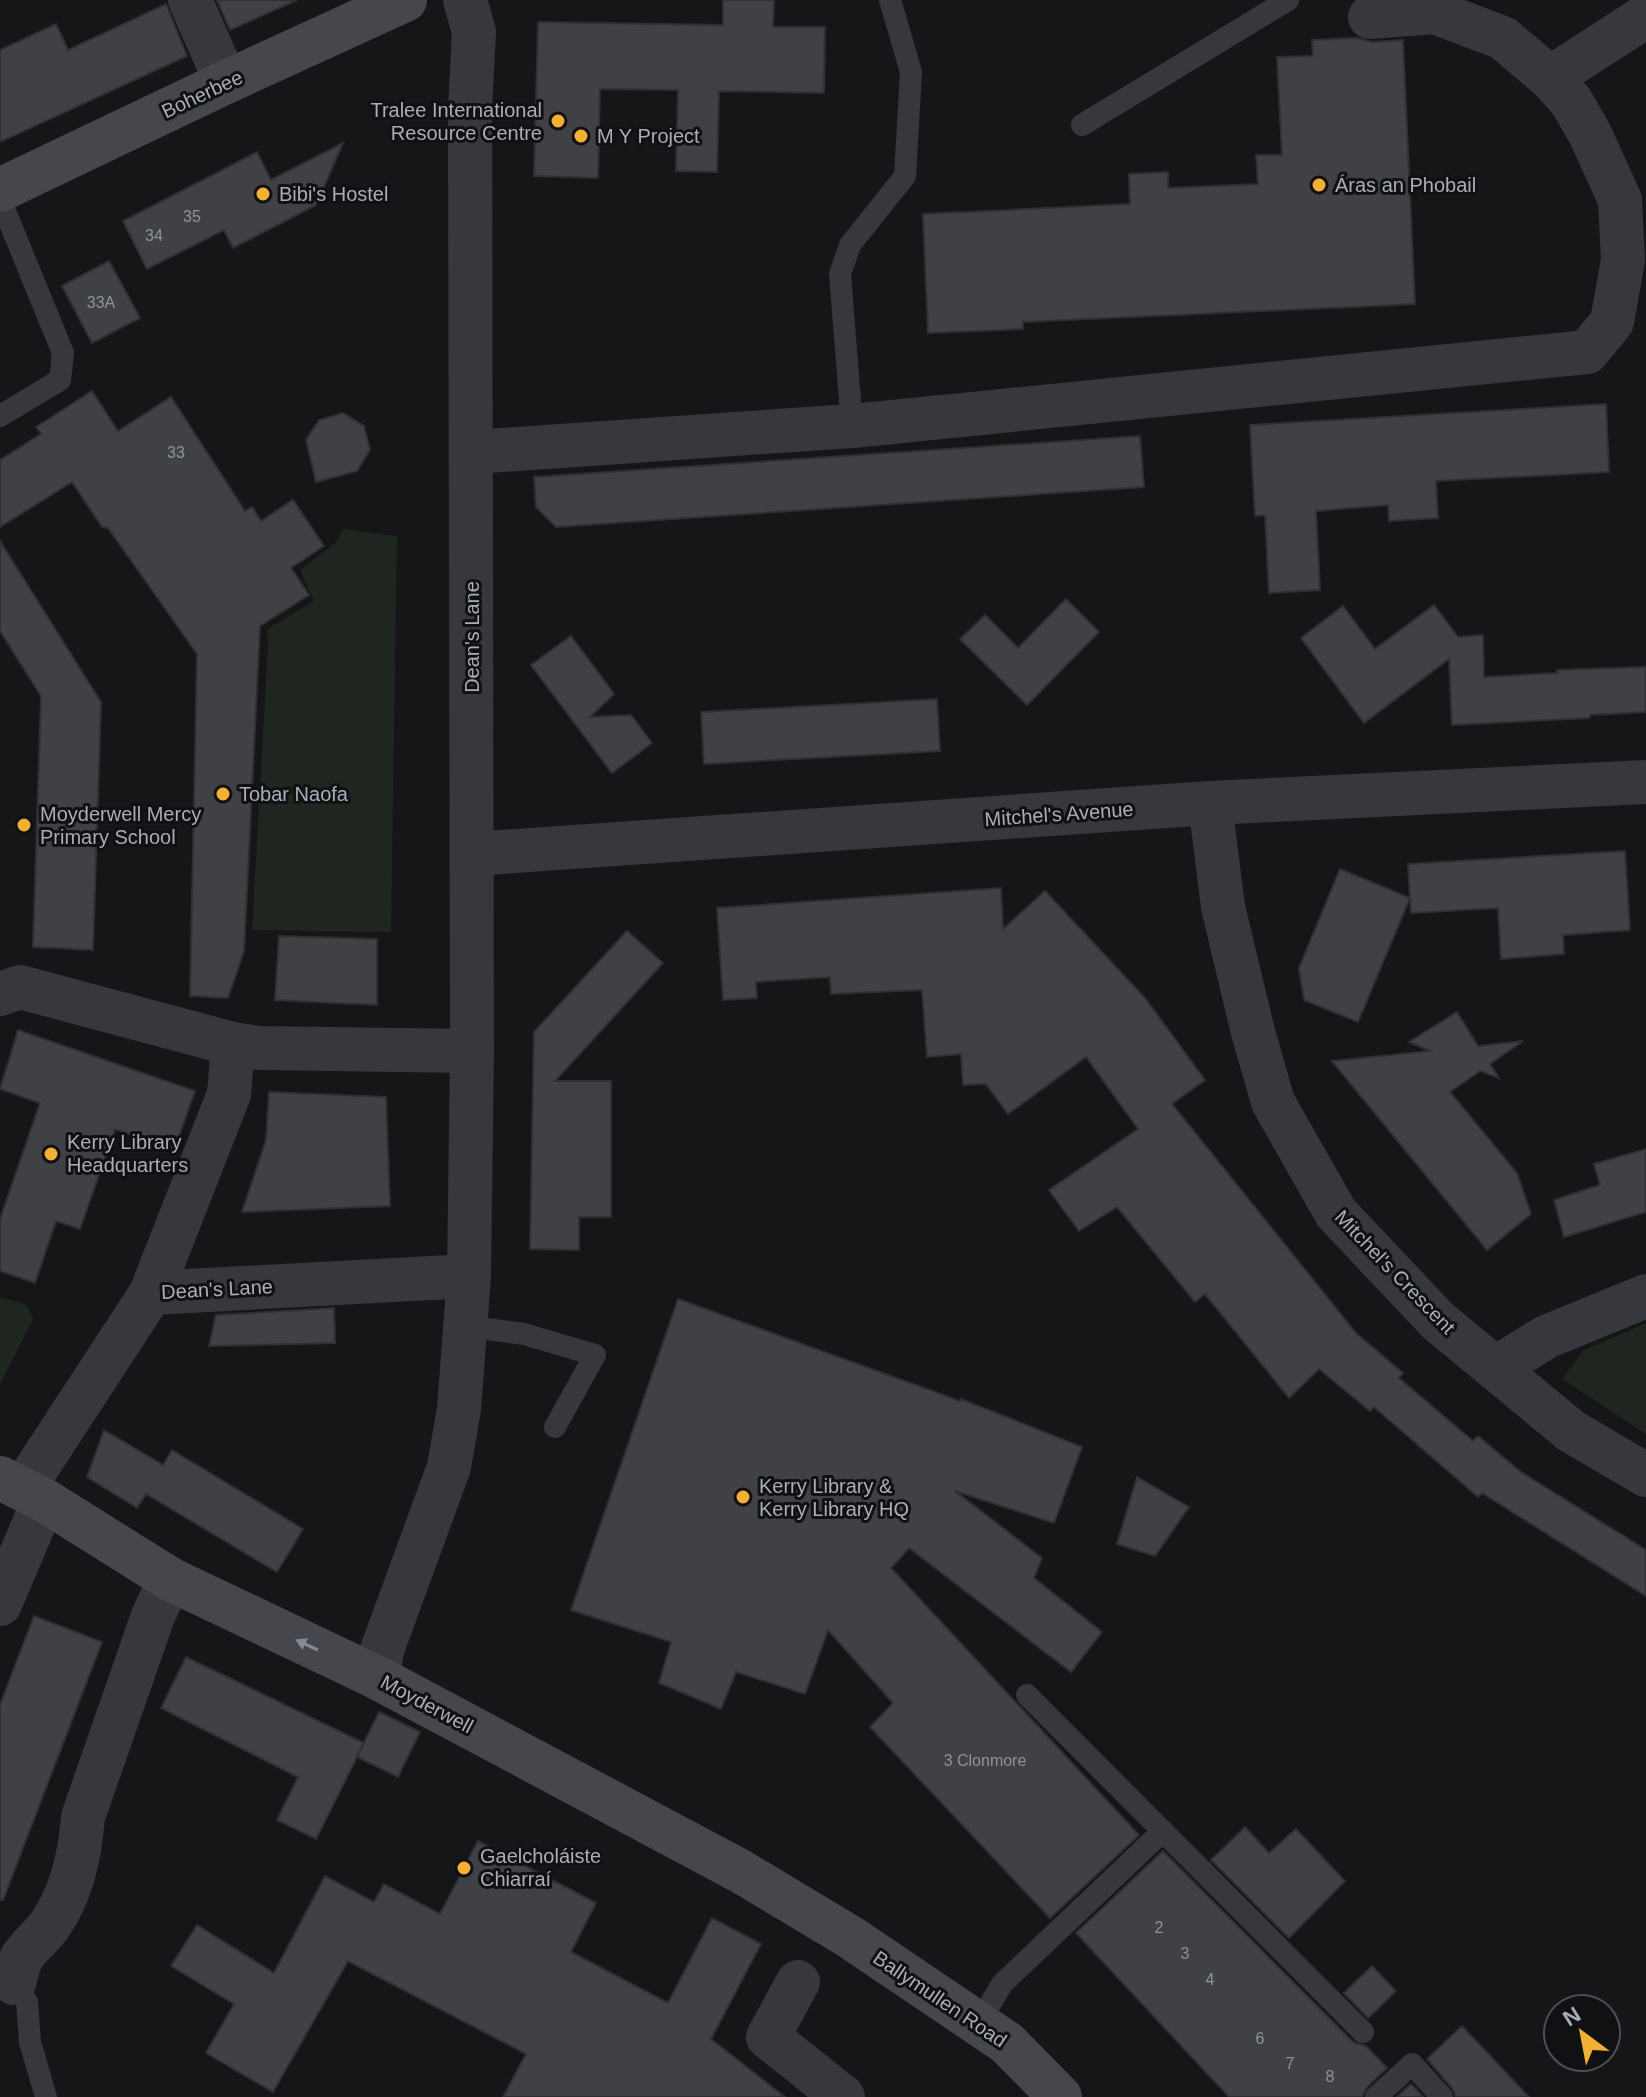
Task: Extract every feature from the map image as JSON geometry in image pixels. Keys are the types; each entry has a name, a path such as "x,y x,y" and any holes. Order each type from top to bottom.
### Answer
{"main road":[{"name":"Boherbee","path":"0,190 405,0"},
{"name":"Moyderwell","path":"22,1489 170,1579 378,1678 740,1871 850,1937"},
{"name":"Ballymullen Road","path":"850,1937 1007,2043 1060,2097"}],"street":[{"path":"190,0 226,82"},
{"name":"Dean's Lane","path":"378,1678 382,1650 449,1467 459,1409 469,1276 473,452 470,109 474,32 465,0"},
{"path":"473,452 852,426 1587,352 1612,322 1623,260 1620,200 1571,101 1550,78 1503,38 1434,12 1370,17"},
{"path":"1550,78 1646,16"},
{"name":"Mitchel's Avenue","path":"472,854 1210,803 1646,782"},
{"name":"Mitchel's Crescent","path":"1210,803 1223,907 1273,1102 1336,1213 1438,1321 1571,1431 1646,1475"},
{"path":"0,994 20,987 233,1044 259,1048 472,1051"},
{"path":"151,1293 229,1094 233,1044"},
{"name":"Dean's Lane","path":"0,1604 22,1489 151,1293 469,1276"},
{"path":"1496,1368 1546,1337 1646,1296"},
{"path":"14,1983 22,1956 51,1924 70,1886 80,1849 83,1817 153,1616 170,1579"},
{"path":"798,1982 768,2037 843,2097"}],"lane":[{"path":"852,426 840,274 850,245 905,176 911,72 890,0"},
{"path":"1082,125 1288,0"},
{"path":"0,199 63,353 60,380 0,416"},
{"path":"464,1326 524,1334 595,1355 555,1427"},
{"path":"1027,1695 1363,2032"},
{"path":"978,2025 1002,1984 1163,1831"},
{"path":"14,1983 27,2002 30,2042 46,2097"},
{"path":"1376,2097 1412,2064 1442,2097"}],"shaded area":[{"path":"342,529 397,536 391,932 252,930 267,629 314,601 300,570 336,542"},
{"path":"0,1297 27,1305 33,1320 0,1384"},
{"path":"1646,1323 1646,1434 1562,1379 1584,1350"}],"building":[{"path":"217,0 297,0 230,30"},
{"path":"723,0 774,0 773,27 825,27 824,93 719,91 717,172 676,171 678,90 600,89 598,178 534,176 538,22 723,25"},
{"path":"166,4 187,56 0,142 0,50 56,24 68,50"},
{"name":"Áras an Phobail","path":"1357,38 1372,42 1403,40 1415,304 1023,322 1023,329 928,333 923,214 1130,204 1129,174 1168,172 1168,188 1258,184 1256,155 1282,155 1277,57 1313,56 1312,40"},
{"path":"343,143 316,205 233,248 224,230 147,269 123,221 257,152 271,180"},
{"path":"109,261 140,318 92,343 62,286"},
{"name":"Tobar Naofa","path":"92,391 118,431 171,397 245,511 252,507 261,521 293,500 324,546 291,568 309,595 260,626 244,951 228,998 190,996 197,654 72,482 0,527 0,460 41,434 36,427"},
{"path":"1606,404 1609,472 1436,481 1438,518 1389,521 1388,505 1316,511 1320,590 1269,593 1265,515 1255,516 1250,425"},
{"path":"343,413 364,426 370,450 357,471 316,482 306,440 319,420"},
{"path":"1140,436 1144,487 556,527 536,507 534,477"},
{"path":"0,541 101,702 93,950 33,947 41,696 0,631"},
{"path":"1066,599 1099,632 1027,705 960,639 985,615 1018,648"},
{"path":"1434,605 1458,637 1483,635 1484,677 1557,673 1557,670 1646,667 1646,712 1452,725 1449,659 1364,723 1301,638 1343,606 1375,649"},
{"path":"571,636 614,694 590,717 631,715 652,743 612,773 531,665"},
{"path":"937,699 940,751 704,764 701,712"},
{"path":"1625,851 1630,930 1563,935 1564,954 1501,959 1498,908 1411,913 1408,864"},
{"path":"1340,869 1410,898 1358,1022 1304,1000 1299,968"},
{"path":"1001,888 1003,929 1045,891 1145,998 1205,1080 1172,1104 1356,1333 1403,1373 1399,1378 1473,1441 1478,1436 1521,1472 1646,1550 1646,1596 1482,1493 1478,1497 1374,1407 1370,1411 1319,1369 1289,1398 1205,1294 1195,1302 1117,1207 1079,1231 1049,1190 1138,1129 1086,1057 1008,1114 986,1084 963,1085 961,1054 927,1057 922,990 831,994 830,977 756,982 757,998 723,1000 717,908"},
{"path":"627,931 663,963 555,1081 611,1081 611,1217 579,1217 579,1250 530,1249 534,1032"},
{"path":"279,936 377,939 377,1005 275,1000"},
{"path":"1457,1012 1478,1046 1523,1041 1490,1064 1499,1078 1480,1071 1450,1092 1517,1173 1531,1214 1487,1250 1332,1061 1430,1051 1409,1042"},
{"name":"Kerry Library Headquarters","path":"18,1030 195,1091 174,1150 115,1129 80,1229 56,1221 35,1283 0,1271 0,1219 40,1103 0,1089"},
{"path":"269,1092 386,1097 390,1206 242,1212 266,1140"},
{"path":"1646,1149 1646,1212 1564,1237 1554,1200 1600,1185 1594,1164"},
{"path":"678,1299 961,1399 1082,1447 1054,1523 955,1491 1042,1558 1034,1578 1102,1632 1071,1672 909,1548 891,1568 1139,1835 1050,1918 870,1727 893,1703 828,1630 805,1694 736,1672 721,1709 659,1683 671,1642 571,1610"},
{"path":"334,1308 335,1343 209,1346 216,1315"},
{"path":"104,1430 163,1465 172,1450 303,1529 277,1572 146,1494 137,1508 87,1477"},
{"path":"1137,1477 1189,1507 1155,1556 1117,1544"},
{"path":"34,1616 102,1642 3,1900 0,1900 0,1705"},
{"path":"186,1657 364,1743 316,1839 277,1820 298,1777 161,1708"},
{"path":"379,1712 420,1732 398,1777 357,1757"},
{"path":"1245,1827 1269,1853 1296,1829 1345,1881 1289,1938 1211,1860"},
{"path":"478,1841 596,1903 571,1952 668,2003 712,1918 761,1944 711,2039 785,2097 503,2097 526,2054 348,1961 273,2092 206,2053 234,2004 171,1966 197,1925 274,1973 325,1876 374,1902 384,1884 440,1914"},
{"path":"1163,1851 1353,2042 1366,2046 1387,2068 1367,2087 1362,2097 1229,2097 1076,1933"},
{"path":"1372,1966 1396,1991 1368,2018 1344,1993"},
{"path":"1462,2026 1529,2097 1456,2097 1427,2059"},
{"path":"1411,2084 1423,2097 1397,2097"}],"place":[{"name":"Tralee International Resource Centre","path":"558,121"},
{"name":"M Y Project","path":"581,136"},
{"name":"Áras an Phobail","path":"1319,185"},
{"name":"Bibi's Hostel","path":"263,194"},
{"name":"Tobar Naofa","path":"223,794"},
{"name":"Moyderwell Mercy Primary School","path":"24,825"},
{"name":"Kerry Library Headquarters","path":"51,1154"},
{"name":"Kerry Library & Kerry Library HQ","path":"743,1497"},
{"name":"Gaelcholáiste Chiarraí","path":"464,1868"}]}
